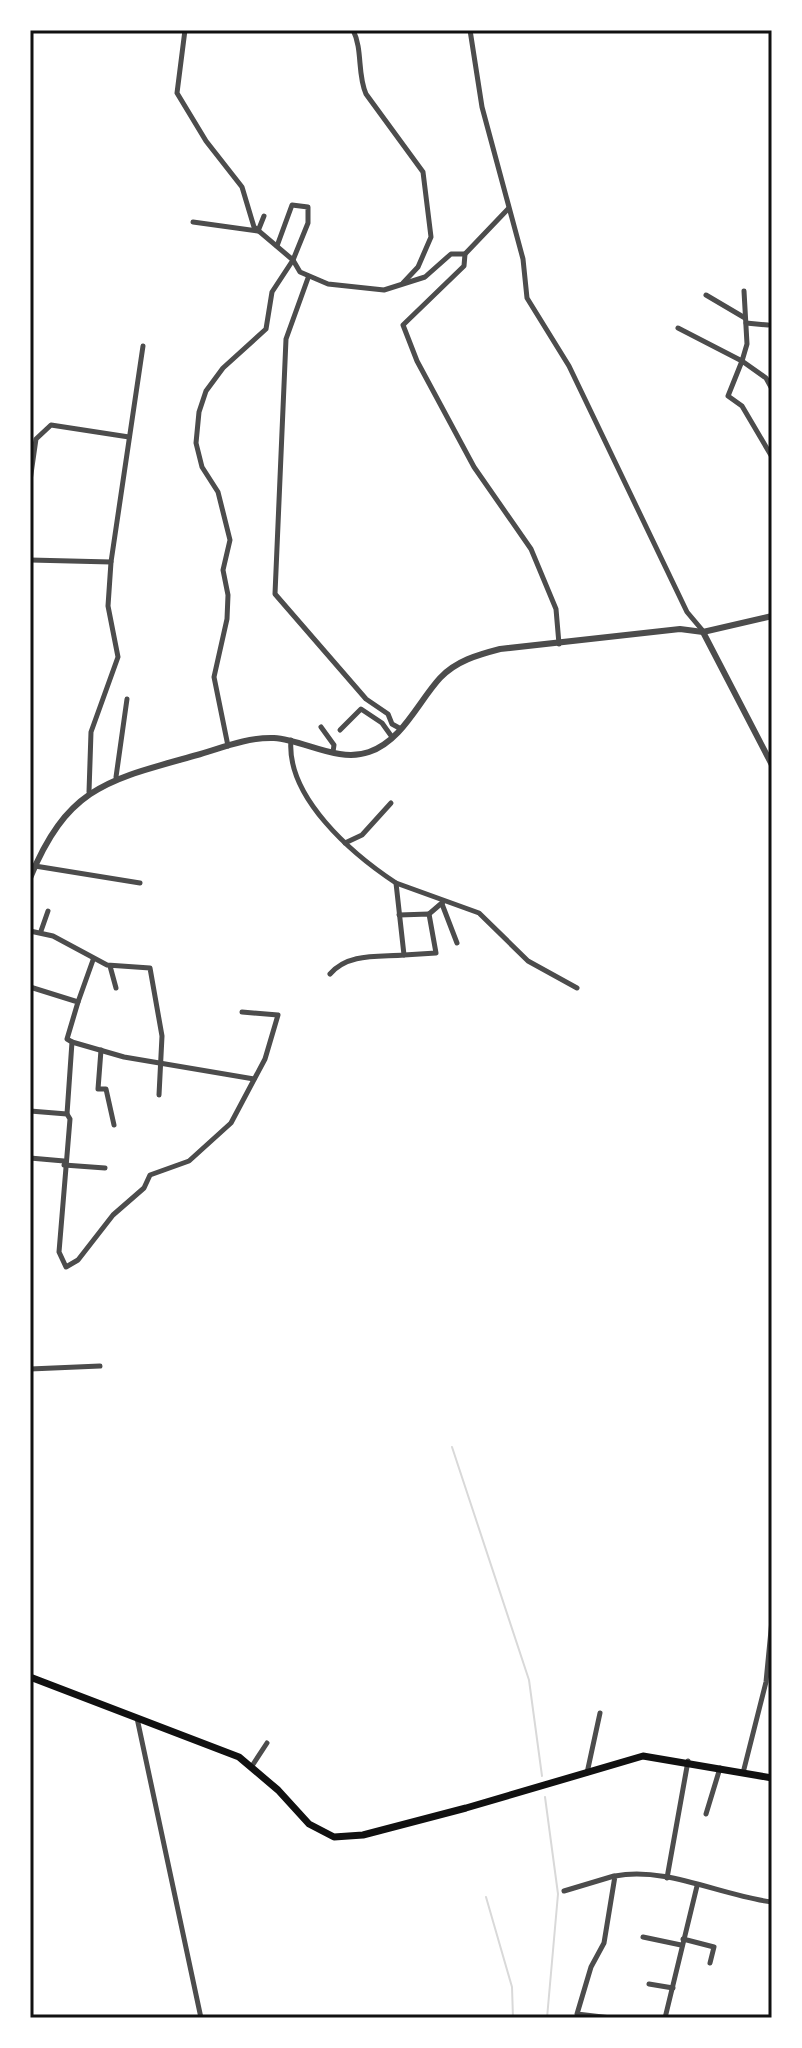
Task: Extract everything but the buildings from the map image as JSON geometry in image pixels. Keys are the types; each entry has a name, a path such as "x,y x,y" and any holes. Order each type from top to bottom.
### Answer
{"main road":[{"path":"30,1677 220,1748 252,1766 309,1824 322,1833 347,1837 643,1756 688,1761 772,1778"}],"street":[{"path":"185,30 177,93 206,141 242,187 258,231"},
{"path":"353,30 360,81 366,94 423,172 431,237 418,267 402,283"},
{"path":"470,30 482,107 509,208 531,309 569,366 687,612 703,632 772,765"},
{"path":"228,746 214,677 227,619 228,595 223,570 230,540 218,492 202,467 196,443 199,412 206,391 223,368 266,329 272,292 293,260 308,223 308,207 292,205 277,246"},
{"path":"509,208 465,254 464,266 403,325 417,361 474,467 531,549 556,609 559,644"},
{"path":"258,231 264,216"},
{"path":"193,222 258,231 293,260 308,278 384,290 425,277 451,254 465,254"},
{"path":"308,278 286,339 275,594 366,699 388,714 392,724 401,729"},
{"path":"744,291 747,344 728,396 742,406 772,457"},
{"path":"706,295 746,321 768,325"},
{"path":"678,328 742,361 766,378 772,389"},
{"path":"89,792 91,732 118,657 108,606 111,562 143,346"},
{"path":"30,481 36,439 51,425 129,437"},
{"path":"30,560 111,562"},
{"path":"30,878 70,809 89,792 116,777 256,738 291,740 352,755 372,751 401,729 441,677 457,664 500,649 680,629 703,632 772,616"},
{"path":"116,777 127,699"},
{"path":"340,730 361,709 382,723 392,737"},
{"path":"321,727 334,745 333,752"},
{"path":"291,740 289,761 296,776 317,810 345,843 396,883 443,903 479,913 528,961 577,988"},
{"path":"345,843 362,835 391,803"},
{"path":"35,866 140,883"},
{"path":"396,883 404,955"},
{"path":"399,915 429,914 443,903"},
{"path":"443,903 457,943"},
{"path":"41,931 48,911"},
{"path":"330,974 350,959 436,953 429,914"},
{"path":"30,931 41,931 93,960 110,965 150,968 162,1036 159,1095"},
{"path":"93,960 67,1039 162,1065 254,1079"},
{"path":"110,965 116,988"},
{"path":"30,987 78,1002"},
{"path":"72,1042 67,1114 70,1119 59,1252 66,1267 78,1260 113,1215 144,1188 150,1175 189,1161 231,1123 254,1079 278,1015 242,1012"},
{"path":"101,1050 98,1089 106,1089 114,1125"},
{"path":"30,1111 67,1114"},
{"path":"30,1158 105,1168"},
{"path":"30,1369 100,1366"},
{"path":"743,1773 766,1682 772,1620"},
{"path":"587,1773 600,1713"},
{"path":"137,1716 201,2018"},
{"path":"252,1766 267,1743"},
{"path":"667,1878 688,1761"},
{"path":"706,1814 720,1767"},
{"path":"564,1891 630,1873 667,1878 772,1902"},
{"path":"611,2018 577,2014 591,1967 604,1943 615,1876"},
{"path":"665,2018 697,1886"},
{"path":"643,1937 714,1947 710,1963"},
{"path":"649,1984 673,1988"}],"waterway":[{"path":"452,1447 529,1680 542,1776"},
{"path":"545,1797 558,1894 547,2018"},
{"path":"486,1897 512,1987 513,2018"}]}
